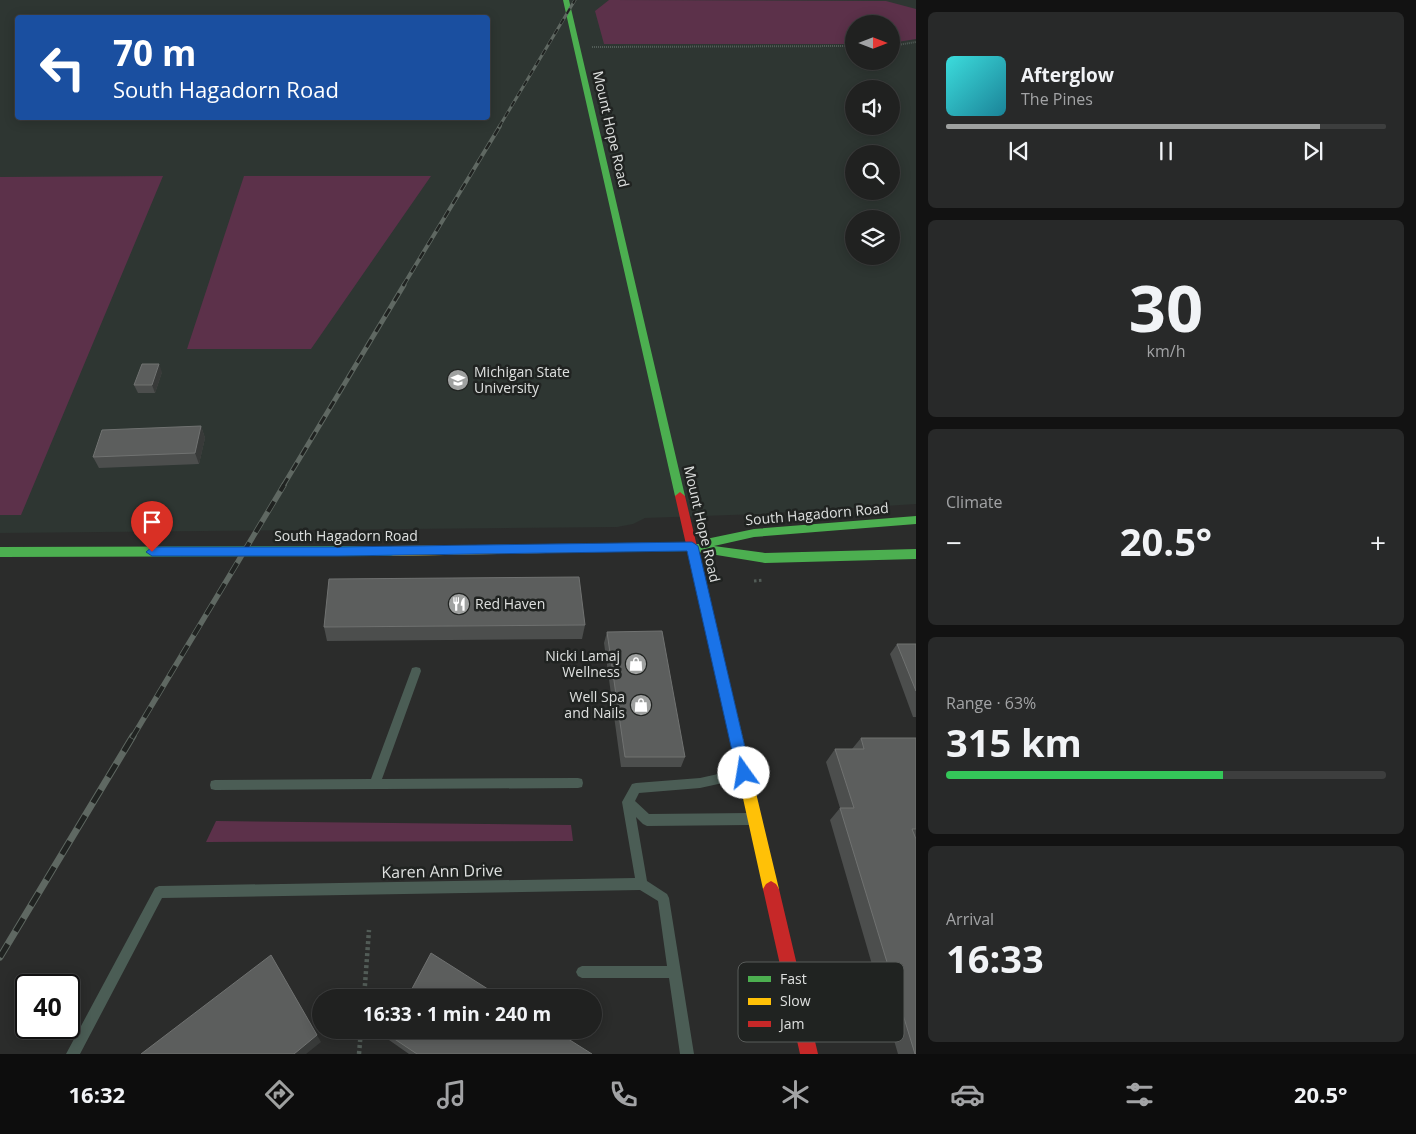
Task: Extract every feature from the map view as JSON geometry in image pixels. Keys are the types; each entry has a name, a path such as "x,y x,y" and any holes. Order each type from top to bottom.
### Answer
{"street":[{"name":"Mount Hope Road","path":"566,0 788,962"},
{"name":"South Hagadorn Road","path":"692,546 754,533 916,520"},
{"name":"South Hagadorn Road","path":"0,552 338,552 692,546 765,558 916,554"}],"lane":[{"path":"375,784 416,671"},
{"path":"687,1054 662,898 642,884 628,802 636,788 700,783 744,773"},
{"path":"215,785 578,783"},
{"path":"628,802 647,820 755,819"},
{"name":"Karen Ann Drive","path":"159,892 642,884"},
{"path":"73,1054 159,892"},
{"path":"582,972 674,972"}],"path":[{"path":"900,45 916,42"},
{"path":"576,47 845,46"},
{"path":"365,989 370,930"},
{"path":"359,1054 360,1039"}],"shaded area":[{"name":"Michigan State University","path":"0,0 916,0 916,504 759,514 645,518 633,524 617,527 0,533"},
{"path":"609,0 886,1 916,9 916,39 900,42 900,15 845,15 845,44 604,44 595,11"},
{"path":"163,176 21,515 0,515 0,177"},
{"path":"244,176 431,176 311,349 187,349"},
{"path":"216,821 571,825 573,841 206,842"}],"building":[{"path":"142,364 159,364 152,385 134,385"},
{"path":"201,426 195,453 93,457 102,430"},
{"path":"579,577 585,625 324,627 329,579"},
{"name":"Well Spa and Nails","path":"662,631 685,757 625,757 607,632"},
{"path":"897,644 916,644 916,691"},
{"path":"861,738 916,738 916,829 912,829 916,839 916,1054 904,1018 904,962 887,962 840,808 854,808 835,749 864,749"},
{"path":"431,953 488,989 412,989"},
{"path":"271,955 312,1026 312,1039 294,1054 141,1054"},
{"path":"394,1039 568,1039 592,1054 417,1054"}],"railway":[{"path":"499,127 575,0"},
{"path":"403,286 500,126"},
{"path":"283,486 404,285"},
{"path":"132,738 284,485"},
{"path":"0,957 133,736"}],"traffic: fast":[{"path":"566,0 680,496"},
{"path":"706,543 754,533 916,520"},
{"path":"598,548 692,547 765,558 916,554"},
{"path":"0,552 393,551"}],"traffic: slow":[{"path":"393,551 598,548"},
{"path":"722,676 771,889"}],"traffic: jam":[{"path":"680,496 722,676"},
{"path":"771,889 788,962"},
{"path":"806,1042 809,1054"}],"place":[{"name":"Michigan State University","path":"458,380"},
{"name":"Red Haven","path":"459,604"},
{"name":"Nicki Lamaj Wellness","path":"636,664"},
{"name":"Well Spa and Nails","path":"641,705"}],"route":[{"path":"152,552 338,552 692,546 744,773"}]}
